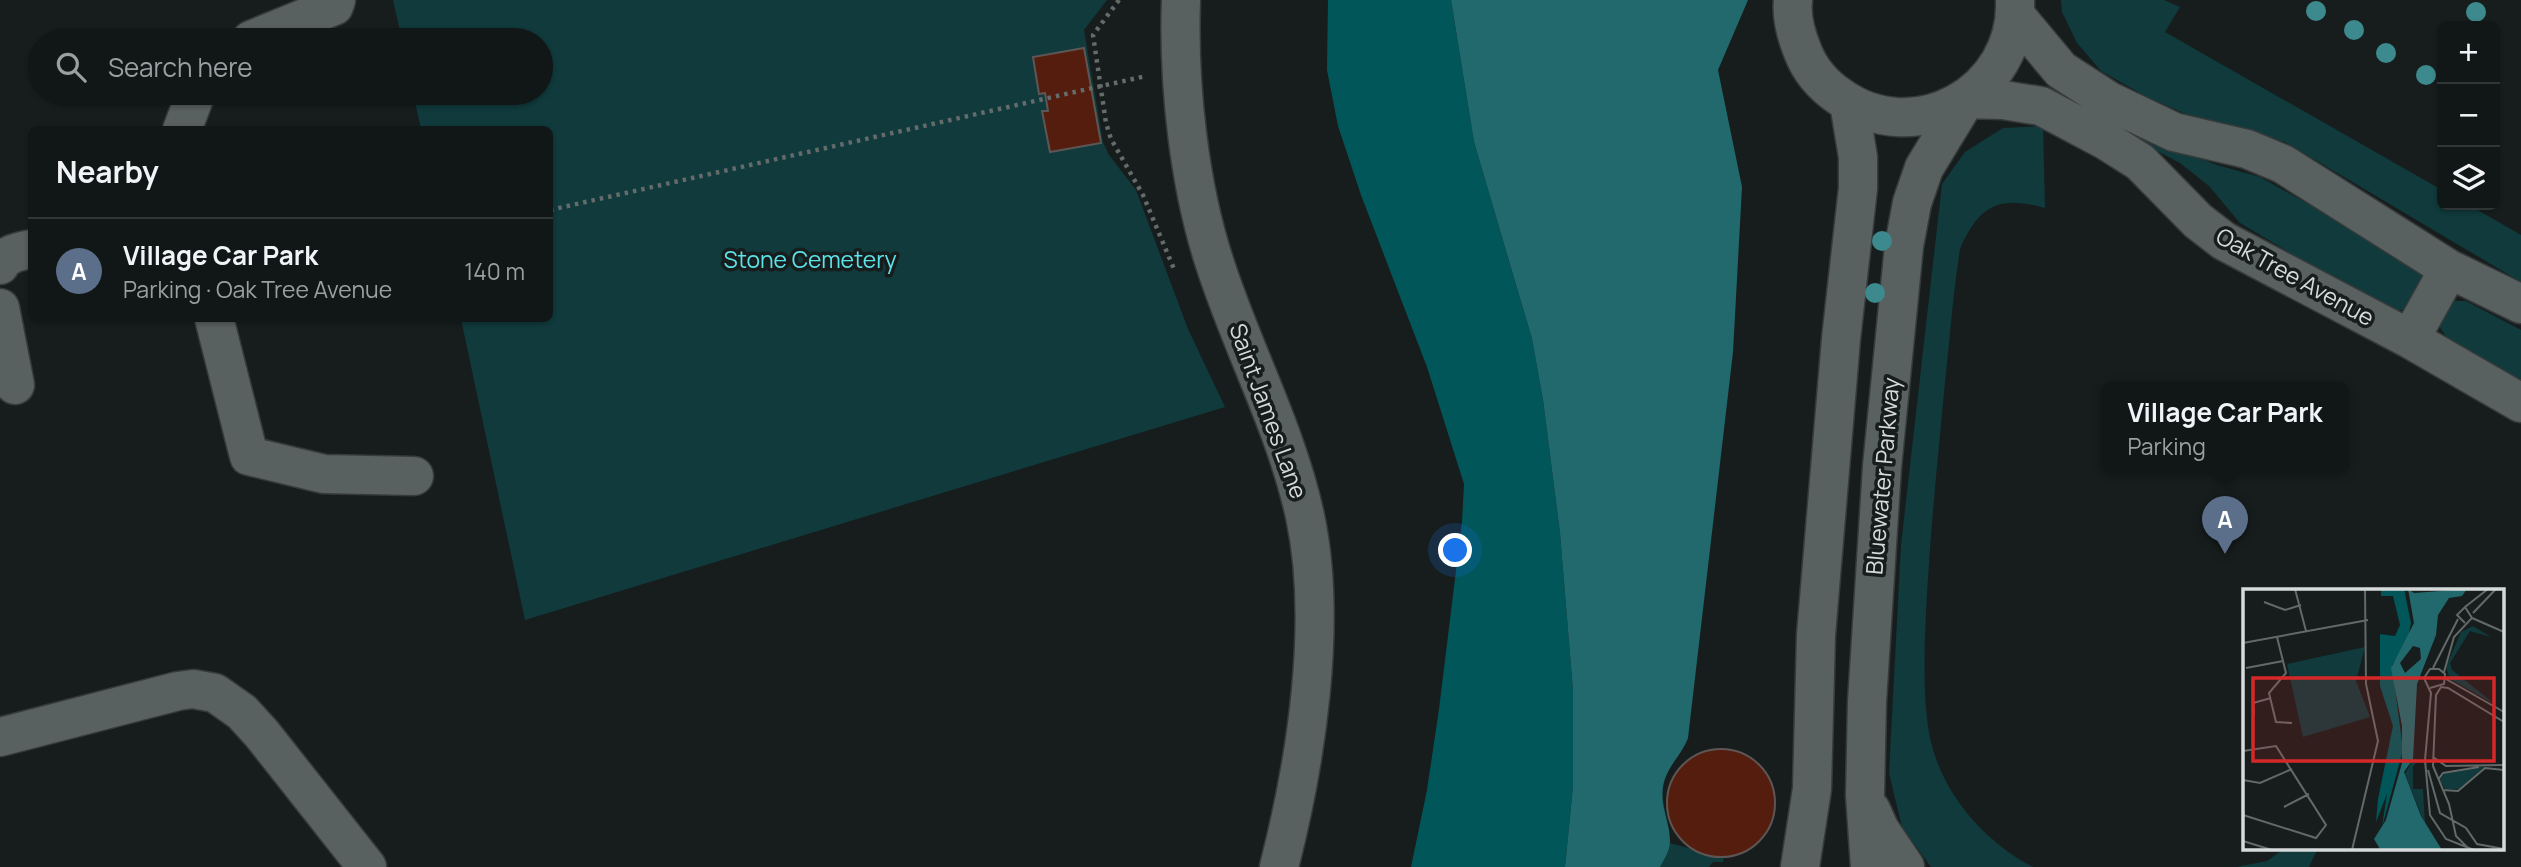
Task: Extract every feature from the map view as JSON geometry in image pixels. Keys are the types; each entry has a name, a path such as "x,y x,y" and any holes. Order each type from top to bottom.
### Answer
{"street":[{"path":"280,28 334,6 336,0"},
{"name":"Saint James Lane","path":"1181,0 1180,68 1205,231 1224,290 1285,447 1303,506 1309,547 1313,606 1310,692 1296,792 1279,867"},
{"path":"1793,0 1795,34 1807,62 1825,86 1850,103 1878,115 1909,118 1938,113 1966,99 1985,83 2000,63 2011,40 2016,8"},
{"path":"2016,8 2061,69 2109,101 2174,132 2247,149 2283,164 2449,269 2521,304"},
{"name":"Oak Tree Avenue","path":"1966,99 2003,100 2041,106 2105,140 2140,162 2198,221 2224,241 2410,339 2521,403"},
{"name":"Bluewater Parkway","path":"1870,867 1865,795 1867,702 1876,542 1904,246 1912,203 1924,167 1966,99"},
{"path":"1800,867 1812,789 1816,635 1841,339 1858,188 1858,157 1850,103"},
{"path":"184,126 191,105"},
{"path":"0,265 3,260 28,250"},
{"path":"2410,339 2449,269"},
{"path":"0,308 16,386"},
{"path":"215,322 249,456 324,474 414,476"},
{"path":"0,737 178,691 203,689 215,693 242,712 262,734 367,867"},
{"path":"1812,789 1819,806 1820,867"},
{"path":"1865,795 1880,830 1905,867"}],"path":[{"path":"1119,0 1093,35 1111,139 1143,195 1178,279"},
{"path":"553,209 1180,68"}],"green space":[{"name":"Stone Cemetery","path":"393,0 1107,0 1084,30 1103,142 1109,155 1136,190 1188,329 1225,407 525,620 462,322 553,322 553,126 420,126 416,105 553,105 553,28 399,28"},
{"path":"2061,0 2164,0 2180,7 2165,32 2437,187 2437,210 2478,210 2521,235 2521,282 2285,142 2202,121 2147,97 2101,71 2077,43 2062,12"},
{"path":"2113,120 2185,153 2260,177 2403,257 2435,278 2416,310 2386,310 2240,223 2209,186 2180,163 2135,139"},
{"path":"2043,126 2045,208 2015,203 1992,207 1975,222 1960,249 1934,504 1924,659 1925,700 1930,738 1944,778 1967,813 1982,829 1998,844 2033,867 1931,867 1902,827 1889,773 1901,545 1942,184 1965,152 2003,128"},
{"path":"2454,301 2466,301 2521,330 2521,383 2449,341 2439,326 2440,314"},
{"path":"1670,843 1717,856 1725,853 1723,862 1713,862 1709,867 1660,867"},
{"path":"2282,850 2317,850 2309,867 2236,867 2267,861"}],"shaded area":[{"path":"1328,0 1451,0 1474,142 1532,339 1543,400 1560,533 1573,691 1573,786 1565,867 1411,867 1427,790 1439,709 1462,522 1464,484 1427,367 1361,195 1338,126 1327,70"},
{"path":"1451,0 1748,0 1718,70 1742,187 1733,352 1688,738 1667,773 1663,787 1670,841 1660,867 1565,867 1573,786 1573,691 1560,533 1543,400 1532,339 1474,142"}],"building":[{"path":"1084,48 1101,143 1050,152 1042,111 1048,111 1045,93 1039,94 1033,57"},
{"path":"1721,749 1742,753 1759,765 1771,782 1775,803 1771,824 1759,841 1742,853 1721,857 1700,853 1683,841 1671,824 1667,803 1671,782 1683,765 1700,753"}],"place":[{"name":"Village Car Park","path":"2225,554"}]}
